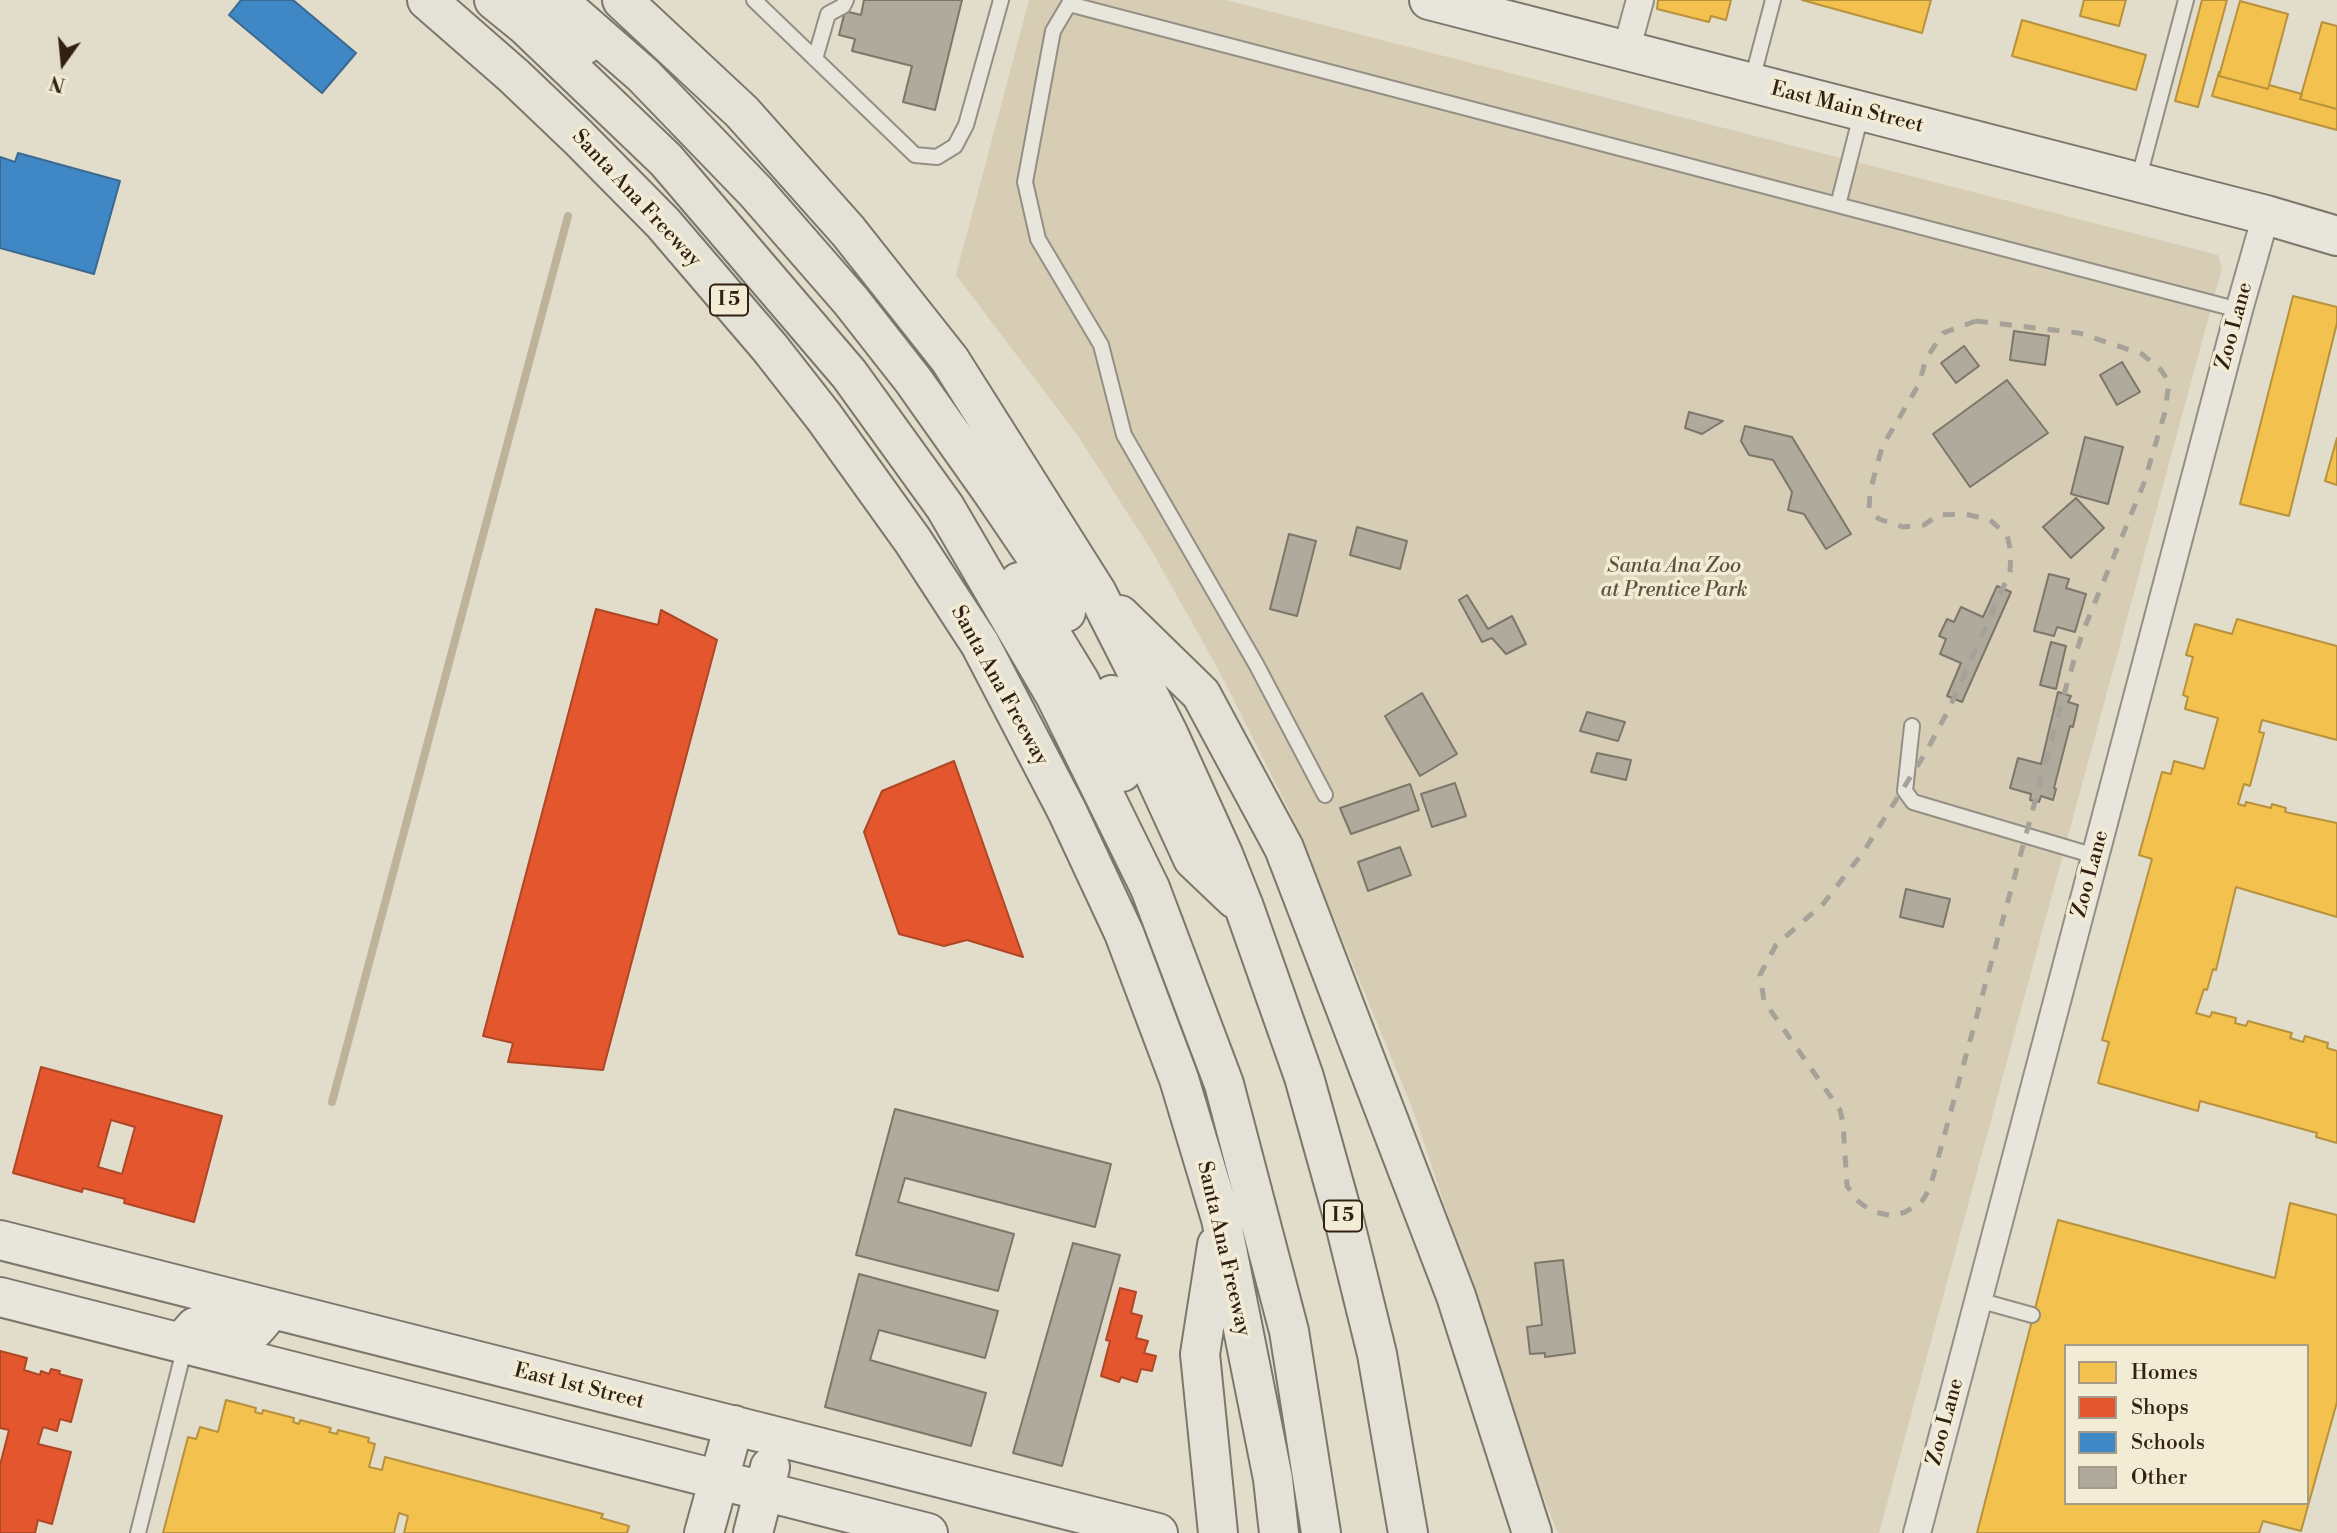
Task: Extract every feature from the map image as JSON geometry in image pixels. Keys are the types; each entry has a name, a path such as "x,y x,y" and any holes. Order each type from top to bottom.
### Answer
{"highway":[{"name":"Santa Ana Freeway","path":"426,0 533,93 663,223 770,348 824,417 913,541 980,644 1067,811 1124,933 1178,1079 1221,1219 1273,1479 1279,1533"},
{"path":"494,0 526,26 666,160 849,374 945,507 1056,697 1150,888 1224,1084 1289,1331 1321,1533"},
{"path":"538,0 682,140 868,358 963,490 1080,682 1170,877 1246,1076 1308,1328 1346,1533"},
{"path":"558,0 643,75 756,192 851,301 913,380 1033,552 1149,763 1193,859 1244,907"},
{"name":"I 5","path":"622,0 742,111 848,231 950,360 1097,593 1168,733 1223,854 1304,1077 1344,1220 1377,1354 1408,1533"},
{"path":"1097,593 1201,694 1284,848 1456,1296 1532,1533"},
{"path":"1218,1533 1200,1354 1221,1219"}],"main road":[{"name":"East Main Street","path":"1429,0 2266,215 2337,236"},
{"name":"East 1st Street","path":"0,1241 1158,1533"},
{"path":"0,1297 928,1533"},
{"path":"185,1344 195,1327 208,1324 244,1331 255,1329 262,1321 267,1308"},
{"path":"704,1533 734,1425"},
{"path":"753,1533 778,1437"}],"street":[{"path":"1626,51 1640,0"},
{"name":"Zoo Lane","path":"1917,1533 2266,215"}],"lane":[{"path":"754,0 915,155 937,157 955,146 966,125 1001,0"},
{"path":"815,59 828,14 843,6 846,0"},
{"path":"1751,83 1773,0"},
{"path":"2137,182 2186,0"},
{"path":"1325,794 1256,664 1124,435 1101,345 1038,239 1025,183 1053,31 1069,2 2239,310"},
{"path":"1838,205 1862,111"},
{"path":"1912,726 1905,791 1913,802 2095,856"},
{"path":"1978,1300 2032,1315"},
{"path":"138,1533 185,1344"}],"green space":[{"name":"Santa Ana Zoo at Prentice Park","path":"1029,0 1226,0 2218,255 2222,268 1879,1533 1558,1533 1536,1479 1413,1110 1289,810 1217,667 1150,548 1078,436 956,275"}],"building: Homes":[{"path":"1658,0 1731,0 1726,20 1711,16 1709,22 1657,9"},
{"path":"1802,0 1931,0 1922,33"},
{"path":"2084,0 2126,0 2119,26 2080,16"},
{"path":"2202,0 2227,0 2198,107 2175,101"},
{"path":"2240,1 2288,14 2268,89 2219,76"},
{"path":"2022,20 2146,55 2136,90 2012,56"},
{"path":"2322,22 2337,26 2337,109 2300,99"},
{"path":"2219,72 2219,76 2268,89 2269,85 2302,94 2300,99 2337,109 2337,130 2212,96"},
{"path":"2293,296 2337,307 2337,323 2289,516 2240,504"},
{"path":"2337,438 2337,485 2325,481"},
{"path":"2237,619 2337,646 2337,740 2262,720 2259,732 2264,733 2250,786 2244,784 2238,804 2245,806 2246,802 2271,808 2272,804 2286,808 2285,812 2337,823 2337,917 2236,887 2216,970 2213,969 2196,1013 2210,1017 2212,1012 2236,1018 2235,1023 2246,1026 2248,1021 2292,1033 2290,1038 2303,1042 2305,1036 2328,1043 2327,1048 2337,1051 2337,1143 2316,1137 2317,1133 2200,1101 2198,1111 2098,1083 2109,1042 2102,1040 2152,859 2139,855 2162,772 2171,774 2174,761 2204,769 2218,718 2185,709 2188,697 2183,695 2193,657 2186,655 2195,624 2232,634"},
{"path":"2290,1203 2337,1215 2337,1402 2309,1502 2309,1344 2064,1344 2064,1505 2308,1505 2301,1531 2263,1521 2259,1533 1977,1533 2058,1220 2275,1278"},
{"path":"226,1400 256,1408 255,1412 262,1414 263,1410 294,1418 293,1422 299,1424 300,1420 331,1428 329,1432 337,1434 338,1430 369,1438 368,1442 375,1444 369,1467 382,1470 385,1457 603,1514 601,1518 629,1526 627,1533 404,1533 408,1516 399,1513 394,1533 163,1533 188,1437 196,1439 200,1427 218,1432"}],"building: Shops":[{"path":"596,609 658,625 661,610 717,640 603,1070 508,1062 513,1043 483,1036"},
{"path":"954,761 1023,957 967,940 944,946 899,934 864,832 882,791"},
{"path":"41,1067 222,1116 194,1222 124,1203 125,1199 83,1188 82,1192 13,1173","holes":["111,1120 135,1127 122,1174 98,1167"]},
{"path":"1120,1288 1136,1292 1131,1313 1142,1316 1136,1338 1148,1341 1144,1353 1156,1356 1152,1371 1141,1369 1137,1382 1121,1377 1119,1382 1101,1376 1110,1341 1106,1340"},
{"path":"0,1351 27,1358 24,1370 40,1375 41,1371 49,1374 51,1369 82,1380 71,1422 60,1419 57,1431 43,1427 38,1444 71,1452 52,1524 38,1520 35,1533 0,1533 0,1465 9,1430 0,1428"}],"building: Schools":[{"path":"241,0 293,0 356,53 322,93 229,15"},
{"path":"18,153 120,181 94,274 0,248 0,157 15,162"}],"building: Other":[{"path":"864,0 962,0 935,110 903,102 912,66 852,51 855,39 839,35 845,11 861,15"},
{"path":"2014,331 2049,336 2045,365 2010,360"},
{"path":"1964,346 1979,366 1956,383 1941,363"},
{"path":"2122,362 2140,392 2117,405 2100,375"},
{"path":"2007,380 2048,433 1970,487 1933,434"},
{"path":"1689,412 1723,421 1702,434 1685,428"},
{"path":"1745,426 1792,437 1851,534 1826,549 1804,514 1788,510 1792,492 1773,460 1749,455 1741,441"},
{"path":"2085,437 2123,447 2108,504 2071,494"},
{"path":"2076,498 2104,528 2071,558 2043,527"},
{"path":"1357,527 1407,541 1400,569 1350,555"},
{"path":"1289,534 1316,541 1297,616 1270,609"},
{"path":"2049,574 2069,579 2066,588 2086,594 2075,632 2057,627 2054,636 2034,631"},
{"path":"1997,586 2011,592 1962,702 1947,696 1961,663 1940,654 1946,639 1939,636 1947,619 1954,622 1961,607 1983,617"},
{"path":"1467,595 1488,629 1512,616 1526,644 1506,654 1492,638 1482,642 1459,600"},
{"path":"2051,642 2066,646 2056,689 2040,685"},
{"path":"2058,692 2071,696 2068,702 2078,705 2073,727 2070,726 2053,800 2041,796 2039,802 2030,800 2031,794 2010,788 2018,758 2041,764"},
{"path":"1422,693 1457,754 1420,776 1385,716"},
{"path":"1587,712 1625,722 1618,741 1580,731"},
{"path":"1597,753 1631,760 1626,780 1591,772"},
{"path":"1455,783 1466,816 1432,827 1421,794"},
{"path":"1410,784 1419,810 1351,834 1340,808"},
{"path":"1400,847 1411,875 1368,891 1358,862"},
{"path":"1906,889 1950,899 1943,927 1900,917"},
{"path":"895,1109 1111,1164 1095,1227 905,1178 898,1202 1014,1234 998,1291 856,1255"},
{"path":"1073,1243 1120,1255 1062,1466 1013,1453"},
{"path":"1563,1260 1575,1353 1545,1357 1545,1353 1530,1354 1527,1327 1542,1325 1535,1263"},
{"path":"859,1274 998,1311 985,1358 879,1330 870,1360 986,1393 971,1446 825,1407"}],"waterway":[{"path":"332,1102 568,216"}],"railway":[{"path":"1976,321 2079,333 2142,354 2161,370 2169,382 2165,412 2144,483 2082,634 2068,680 1930,1188 1921,1203 1892,1216 1871,1211 1858,1201 1847,1186 1840,1110 1764,1001 1760,975 1776,945 1823,904 1864,851 1926,752 1950,707 2010,572 2011,552 2007,535 1990,520 1965,514 1938,515 1924,525 1903,527 1879,519 1869,510 1870,492 1882,447 1919,384 1926,359 1943,333 1976,321"}]}
